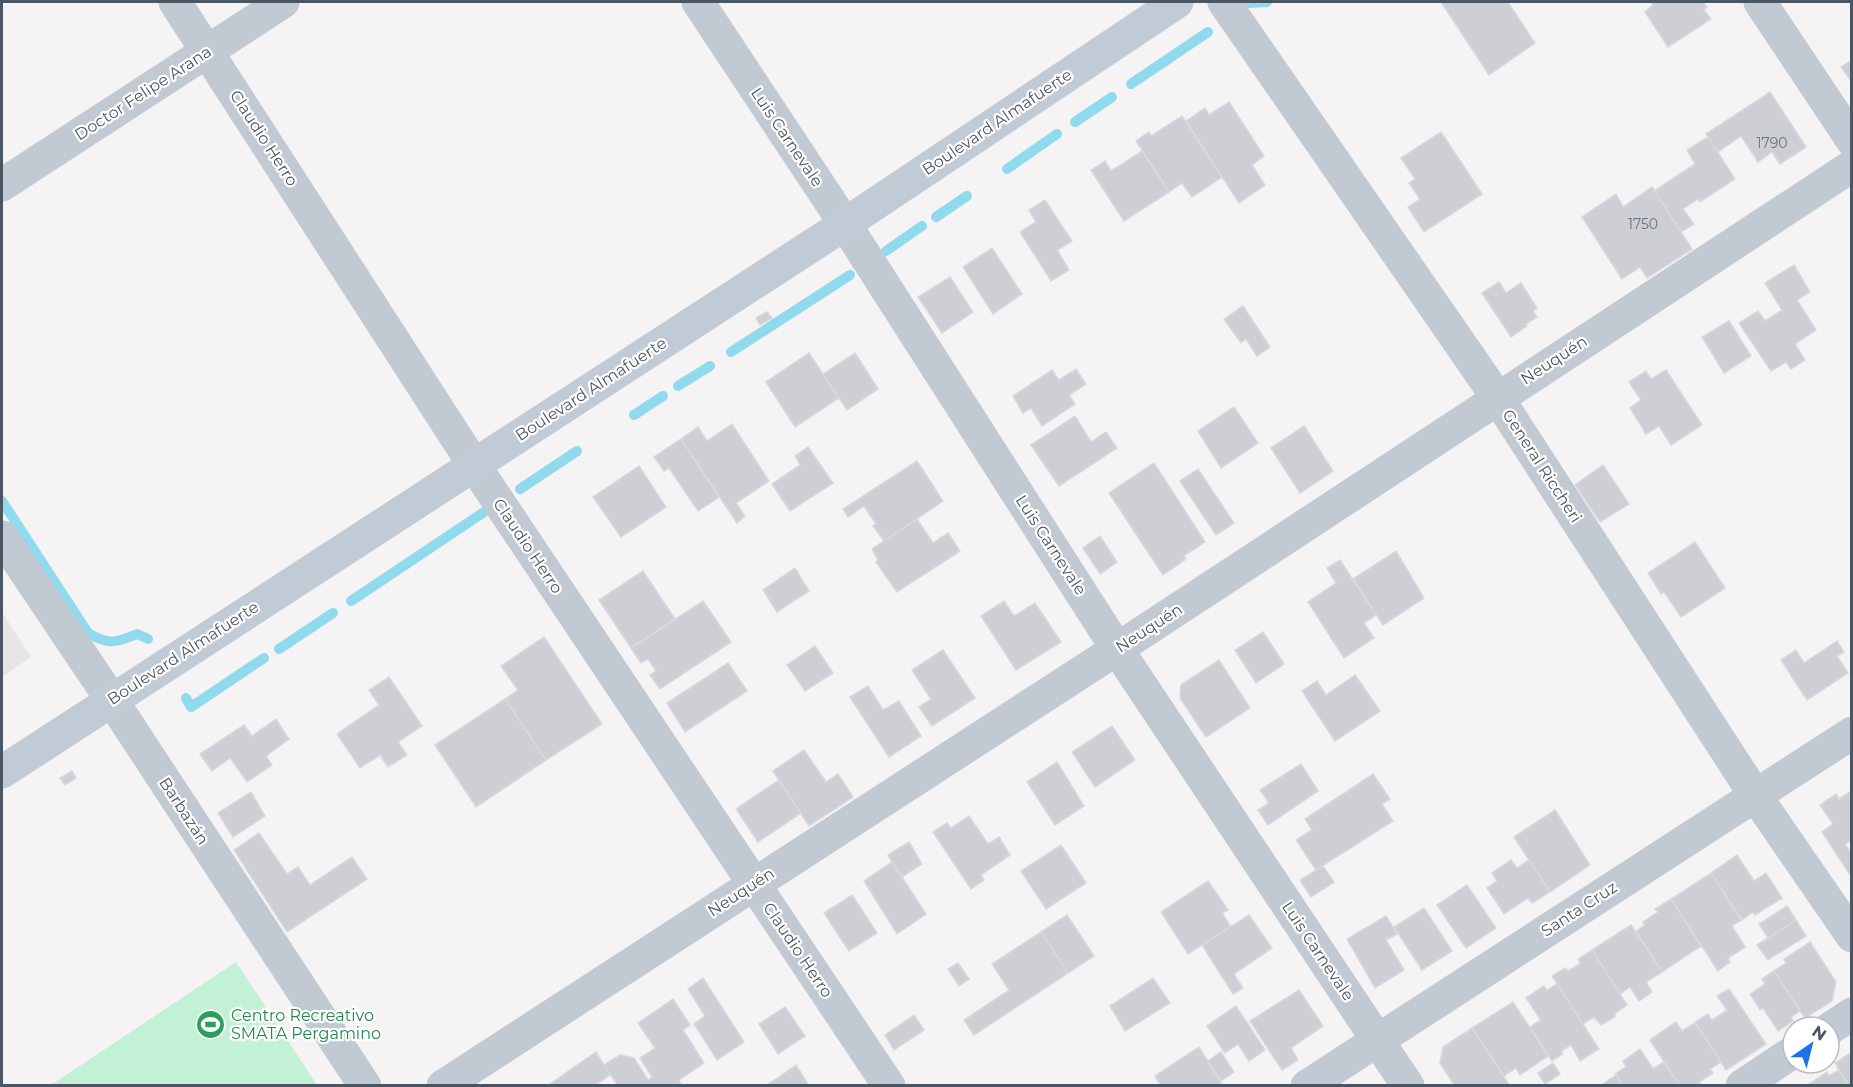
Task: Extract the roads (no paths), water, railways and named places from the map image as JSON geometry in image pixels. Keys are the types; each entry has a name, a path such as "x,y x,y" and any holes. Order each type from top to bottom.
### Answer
{"main road":[{"name":"Boulevard Almafuerte","path":"2,772 845,224 1177,2"}],"street":[{"name":"Claudio Herro","path":"175,2 474,465 889,1086"},
{"name":"Doctor Felipe Arana","path":"2,185 283,2"},
{"name":"Luis Carnevale","path":"698,2 845,224 1117,649 1408,1086"},
{"name":"General Riccheri","path":"1224,2 1497,397 1755,795 1851,936"},
{"path":"1760,2 1851,140"},
{"name":"Neuquén","path":"442,1086 1117,649 1851,166"},
{"name":"Barbazán","path":"2,537 365,1086"},
{"name":"Santa Cruz","path":"1306,1086 1851,733"},
{"path":"1742,1086 1781,1060"}],"waterway":[{"path":"1248,3 1267,2"},
{"path":"1131,84 1208,32"},
{"path":"1075,122 1112,97"},
{"path":"1007,169 1057,134"},
{"path":"936,217 967,196"},
{"path":"886,251 922,226"},
{"path":"731,352 850,275"},
{"path":"678,386 710,366"},
{"path":"634,415 663,396"},
{"path":"520,489 577,451"},
{"path":"2,501 88,633 107,641 118,641 137,634 148,639"},
{"path":"351,601 484,512"},
{"path":"279,649 333,613"},
{"path":"186,698 191,707 264,658"}],"place":[{"name":"Centro Recreativo SMATA Pergamino","path":"210,1024"}]}
